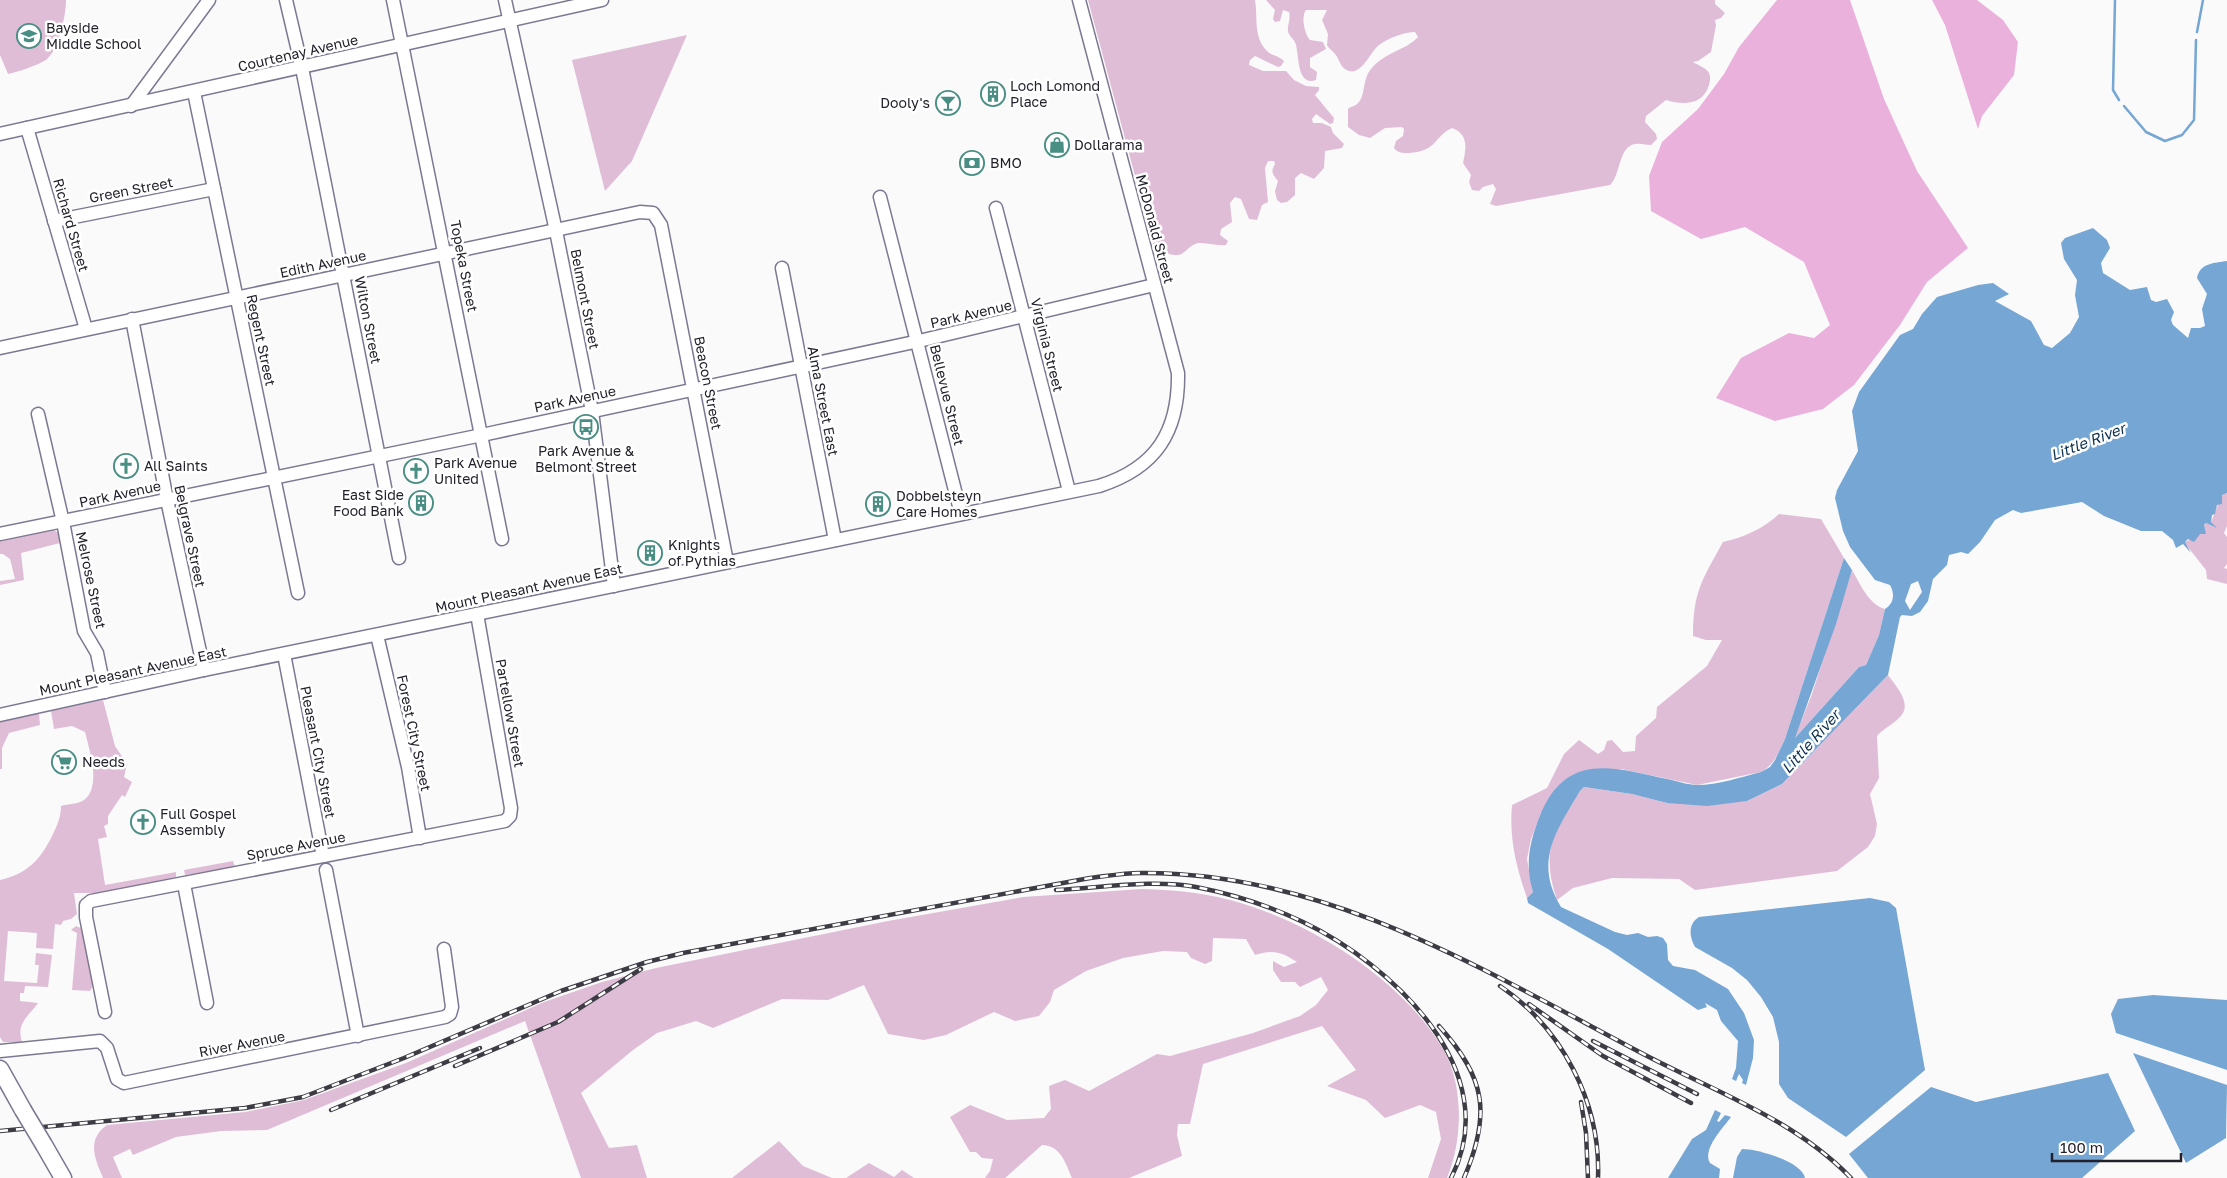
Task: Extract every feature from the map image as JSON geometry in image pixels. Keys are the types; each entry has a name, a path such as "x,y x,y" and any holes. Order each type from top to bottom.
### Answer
{"main road":[{"path":"0,1070 63,1178"}],"street":[{"path":"131,106 209,0"},
{"name":"Wilton Street","path":"286,0 302,68 399,558"},
{"name":"Topeka Street","path":"393,0 404,44 502,539"},
{"name":"Belmont Street","path":"505,0 556,231 592,411 614,586"},
{"name":"Courtenay Avenue","path":"0,134 602,0"},
{"name":"McDonald Street","path":"1079,0 1154,285 1169,332 1178,373 1176,411 1171,426 1157,450 1147,460"},
{"name":"Regent Street","path":"194,92 298,593"},
{"name":"Richard Street","path":"27,128 86,329"},
{"name":"Green Street","path":"54,221 214,189"},
{"name":"Bellevue Street","path":"880,197 962,514"},
{"name":"Virginia Street","path":"996,208 1069,491"},
{"name":"Edith Avenue","path":"0,348 640,212 653,213"},
{"name":"Beacon Street","path":"653,213 662,225 727,562"},
{"name":"Alma Street East","path":"782,268 835,540"},
{"name":"Park Avenue","path":"0,534 482,435 918,341 1154,285"},
{"name":"Belgrave Street","path":"132,319 167,500 204,670"},
{"name":"Melrose Street","path":"38,414 63,522 84,631 97,653 105,692"},
{"name":"Mount Pleasant Avenue East","path":"0,715 204,670 1098,486 1127,475 1147,460"},
{"name":"Partellow Street","path":"477,614 512,808 510,816"},
{"name":"Forest City Street","path":"377,635 408,767 420,838"},
{"name":"Pleasant City Street","path":"284,654 323,856"},
{"name":"Spruce Avenue","path":"105,1012 85,909 88,903 94,900 505,821 510,816"},
{"path":"326,870 358,1036"},
{"path":"184,884 207,1003"},
{"name":"River Avenue","path":"0,1050 92,1040 100,1041 107,1048 117,1079 124,1083 358,1036 450,1014 452,1007 444,949"}],"shaded area":[{"name":"Bayside Middle School","path":"0,0 66,0 65,14 58,40 47,59 33,66 8,74 0,55"},
{"path":"1088,0 1255,0 1260,40 1267,51 1284,61 1278,67 1255,56 1250,60 1249,65 1263,71 1286,71 1294,80 1306,86 1319,87 1315,95 1334,118 1333,123 1330,124 1316,114 1312,119 1313,123 1322,123 1331,127 1333,133 1344,144 1342,148 1325,151 1324,168 1314,179 1301,173 1295,178 1295,195 1287,202 1281,203 1277,200 1275,191 1278,181 1272,171 1275,164 1274,161 1268,161 1265,168 1268,202 1262,205 1257,220 1249,219 1241,199 1235,197 1230,203 1232,222 1221,229 1220,235 1228,241 1226,245 1194,244 1180,255 1159,249 1160,256 1157,258"},
{"path":"1266,0 1715,0 1715,4 1725,13 1721,18 1715,20 1716,25 1711,52 1698,61 1693,62 1709,73 1710,80 1706,92 1702,97 1691,102 1679,103 1666,100 1646,116 1645,122 1656,134 1657,139 1651,145 1637,144 1629,146 1625,150 1614,180 1610,185 1496,206 1490,204 1496,189 1493,184 1483,187 1479,191 1472,190 1469,182 1471,175 1463,163 1465,152 1464,138 1452,128 1441,135 1425,150 1404,153 1394,148 1396,141 1403,136 1404,129 1402,127 1385,128 1370,138 1359,135 1348,127 1348,109 1360,101 1368,73 1383,58 1413,42 1418,37 1415,32 1402,34 1383,42 1362,66 1354,71 1349,71 1342,66 1337,56 1327,45 1328,34 1322,20 1327,10 1306,10 1303,20 1308,37 1310,40 1323,42 1326,49 1310,58 1310,67 1317,72 1316,80 1310,81 1302,75 1295,43 1288,32 1289,12 1283,10 1280,21 1275,22 1273,19 1275,10"},
{"path":"1777,0 1850,0 1884,99 1917,171 1968,248 1927,282 1900,325 1854,385 1823,409 1775,421 1716,398 1741,358 1789,333 1814,338 1830,325 1804,262 1745,227 1701,239 1651,211 1649,176 1662,142 1698,109 1724,74 1739,47"},
{"path":"1932,0 1977,0 2003,20 2018,42 2014,75 1982,116 1978,129 1945,25"},
{"path":"687,35 632,161 605,191 572,60"},
{"path":"2227,493 2227,526 2224,533 2227,537 2227,564 2224,568 2227,569 2227,584 2207,579 2206,570 2184,542 2195,538 2206,523 2215,527 2211,522 2222,495"},
{"path":"1779,514 1821,519 1844,558 1785,739 1776,758 1761,772 1697,785 1621,769 1557,789 1541,813 1531,839 1527,859 1533,892 1527,898 1514,852 1511,817 1512,805 1547,788 1564,754 1579,740 1598,754 1604,750 1607,741 1612,740 1623,752 1635,751 1636,736 1656,718 1657,707 1707,666 1722,640 1706,640 1693,636 1693,621 1700,587 1723,542 1753,532"},
{"path":"54,530 58,533 60,543 21,553 24,580 0,585 0,581 15,579 10,559 0,554 0,541"},
{"path":"1852,570 1869,598 1885,609 1879,635 1866,665 1859,667 1794,739 1812,694"},
{"path":"1888,675 1899,690 1905,707 1899,718 1877,736 1879,778 1870,794 1877,824 1875,836 1868,847 1837,871 1695,890 1679,879 1612,878 1573,888 1557,900 1550,867 1552,842 1563,819 1584,787 1632,794 1667,803 1747,801 1782,784"},
{"path":"103,700 115,746 127,764 124,777 132,782 125,797 122,795 108,816 108,824 104,826 107,837 98,839 105,885 176,872 176,877 101,893 74,893 77,914 71,919 63,921 61,925 55,924 53,949 36,948 37,933 8,931 4,981 37,983 39,965 35,965 36,953 52,955 48,987 25,986 24,993 20,993 20,1001 38,1003 22,1025 22,1042 3,1042 0,1037 0,880 18,874 32,865 43,852 56,829 61,806 84,800 92,786 93,767 85,732 72,726 54,729 51,711"},
{"path":"39,713 40,725 9,733 2,748 2,769 0,769 0,722"},
{"path":"233,861 235,867 185,875 184,870"},
{"path":"1142,889 1181,891 1206,895 1231,900 1272,914 1328,942 1382,979 1426,1024 1450,1063 1455,1079 1459,1113 1456,1147 1447,1178 1428,1178 1441,1139 1436,1112 1420,1105 1385,1118 1366,1100 1327,1086 1356,1070 1322,1026 1203,1064 1190,1124 1178,1124 1177,1135 1182,1156 1129,1178 1072,1178 1062,1156 1054,1148 1042,1145 1005,1178 985,1178 990,1171 993,1159 982,1158 976,1152 970,1152 950,1117 970,1105 1007,1120 1044,1118 1051,1109 1049,1086 1065,1080 1089,1091 1157,1054 1170,1056 1253,1033 1300,1016 1316,1005 1328,990 1321,977 1300,987 1295,982 1281,982 1273,970 1273,961 1284,967 1297,962 1287,956 1277,952 1255,955 1246,939 1213,938 1212,961 1205,964 1191,958 1187,952 1163,951 1123,958 1086,971 1054,990 1050,1002 1039,1016 1015,1021 994,1012 946,1035 924,1040 888,1034 864,985 828,1000 782,999 713,1028 696,1021 657,1033 633,1050 581,1093 609,1148 637,1145 647,1178 581,1178 525,1021 267,1130 221,1131 176,1137 133,1155 130,1149 113,1157 122,1178 103,1178 95,1157 94,1143 96,1137 107,1125 245,1112 304,1100 406,1063 544,1002 602,982 656,968 888,921 1023,897"},
{"path":"76,926 83,929 94,984 90,991 72,990 77,933 71,930"},
{"path":"779,1141 803,1166 832,1178 732,1178"},
{"path":"869,1163 894,1177 902,1170 914,1178 846,1178"}],"water":[{"name":"Little River","path":"2093,228 2107,240 2110,248 2101,263 2103,273 2130,290 2147,287 2151,300 2156,302 2167,299 2174,312 2171,320 2173,325 2188,338 2191,328 2205,326 2202,309 2207,294 2197,278 2201,269 2217,262 2227,261 2227,493 2222,495 2222,504 2217,505 2215,514 2212,515 2211,522 2217,528 2206,523 2204,525 2206,534 2200,534 2194,542 2188,539 2185,542 2191,553 2183,544 2176,548 2173,540 2162,531 2141,531 2104,516 2082,502 2021,513 2013,510 1995,520 1980,542 1968,554 1961,552 1949,555 1947,565 1933,579 1928,601 1920,612 1912,616 1902,615 1900,617 1888,675 1782,784 1747,801 1707,806 1667,803 1632,794 1584,787 1563,819 1551,846 1549,875 1553,890 1561,907 1615,932 1627,935 1638,933 1648,937 1657,936 1663,938 1667,944 1668,960 1673,966 1695,970 1728,989 1744,1013 1754,1040 1753,1058 1746,1085 1742,1083 1743,1080 1739,1074 1736,1081 1732,1079 1736,1068 1738,1041 1721,1021 1717,1010 1705,1003 1707,1007 1698,1010 1608,949 1528,903 1527,898 1533,892 1529,873 1529,855 1539,818 1550,797 1562,782 1576,773 1592,769 1609,768 1697,785 1713,784 1761,772 1770,767 1785,739 1844,558 1852,570 1836,624 1795,738 1859,667 1866,665 1879,635 1885,609 1892,601 1893,592 1890,585 1875,580 1850,547 1843,531 1835,498 1837,490 1858,451 1852,411 1859,392 1900,335 1913,329 1922,314 1937,297 1978,285 1993,283 2009,294 1995,301 2031,321 2044,345 2052,348 2070,333 2079,317 2075,295 2077,280 2064,259 2061,243 2065,238","holes":["1918,581 1922,592 1910,610 1905,601 1911,584"]},
{"path":"1870,898 1889,902 1896,908 1925,1070 1846,1137 1788,1098 1779,1084 1779,1042 1773,1017 1761,997 1747,980 1732,968 1695,947 1691,927 1699,917"},
{"path":"2153,995 2227,1000 2227,1070 2116,1033 2111,1014 2118,999"},
{"path":"2133,1053 2227,1085 2226,1138 2186,1163"},
{"path":"2108,1073 2135,1131 2082,1178 1868,1178 1849,1154 1931,1087 1976,1102"},
{"path":"1715,1110 1721,1113 1717,1121 1719,1122 1725,1115 1731,1117 1711,1145 1709,1151 1710,1163 1720,1169 1719,1178 1668,1178 1692,1139 1706,1130"},
{"path":"1742,1149 1758,1151 1788,1161 1802,1172 1805,1178 1733,1178 1737,1157"}],"waterway":[{"path":"2115,0 2113,90 2119,100"},
{"path":"2197,32 2203,0"},
{"path":"2124,106 2146,132 2165,141 2182,135 2194,120 2196,40"}],"railway":[{"path":"0,1131 245,1108 303,1097 404,1058 561,991 647,962 683,953 1090,878 1140,873 1209,877 1277,889 1342,909 1406,933 1530,993 1651,1058 1756,1110 1806,1140 1851,1178"},
{"path":"1056,890 1162,884 1210,890 1264,906 1303,922 1337,941 1371,965 1403,993 1431,1026 1452,1061 1464,1099 1464,1138 1451,1178"},
{"path":"455,1066 558,1022 641,969"},
{"path":"1500,986 1522,1003 1542,1023 1559,1045 1573,1070 1585,1095 1593,1122 1598,1178"},
{"path":"1529,1004 1603,1056 1691,1103"},
{"path":"1439,1026 1466,1062 1475,1079 1479,1097 1481,1115 1478,1134 1473,1155 1464,1178"},
{"path":"1593,1041 1697,1094"},
{"path":"331,1110 480,1048"},
{"path":"1581,1102 1586,1133 1588,1178"}],"place":[{"name":"Bayside Middle School","path":"29,36"},
{"name":"Loch Lomond Place","path":"993,94"},
{"name":"Dooly's","path":"948,103"},
{"name":"Dollarama","path":"1057,145"},
{"name":"BMO","path":"972,163"},
{"name":"Park Avenue & Belmont Street","path":"586,427"},
{"name":"All Saints","path":"126,466"},
{"name":"Park Avenue United","path":"416,471"},
{"name":"East Side Food Bank","path":"421,503"},
{"name":"Dobbelsteyn Care Homes","path":"878,504"},
{"name":"Knights of Pythias","path":"650,553"},
{"name":"Needs","path":"64,762"},
{"name":"Full Gospel Assembly","path":"143,822"}]}
